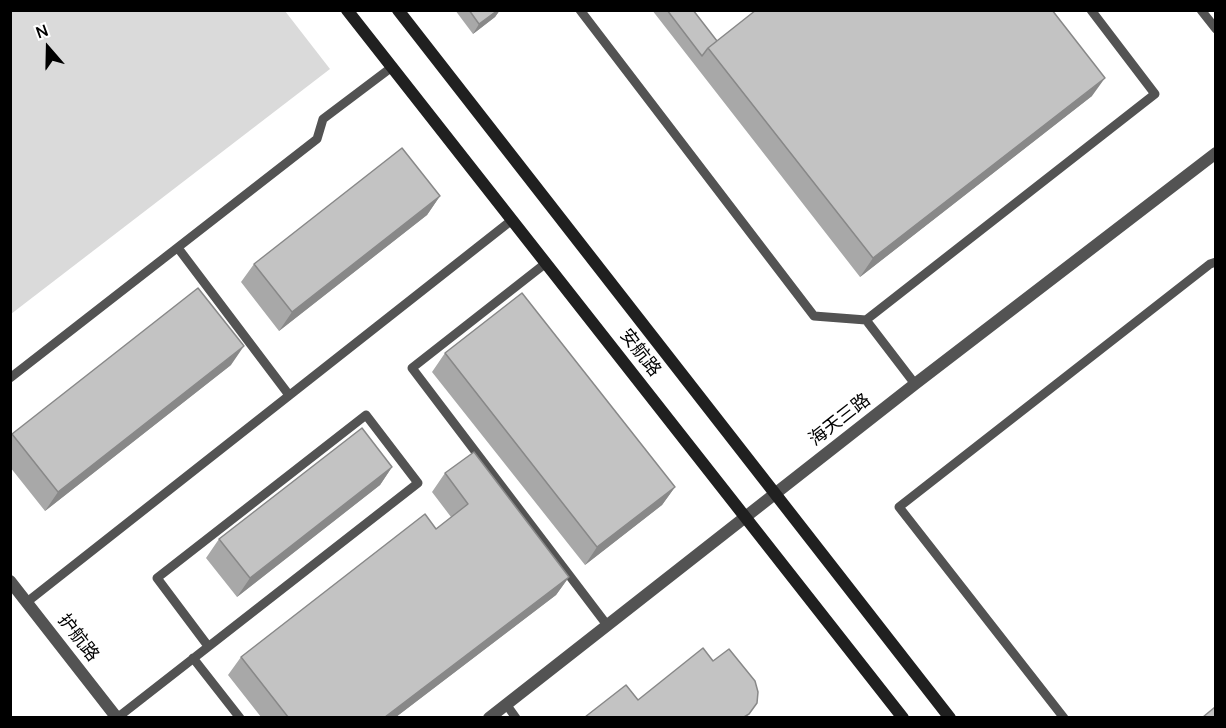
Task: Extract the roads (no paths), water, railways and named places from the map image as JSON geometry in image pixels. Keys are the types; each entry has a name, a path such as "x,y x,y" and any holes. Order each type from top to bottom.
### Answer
{"street":[{"name":"安航路","path":"347,10 903,717"},
{"name":"安航路","path":"403,12 950,717"},
{"name":"海天三路","path":"489,717 1215,153"},
{"name":"护航路","path":"10,581 117,717"}],"lane":[{"path":"580,10 814,316 866,320 1155,94 1091,10"},
{"path":"1201,10 1215,29"},
{"path":"10,378 317,139 323,119 392,67"},
{"path":"27,602 512,220"},
{"path":"178,248 289,395"},
{"path":"1064,717 899,507 1215,262"},
{"path":"546,263 412,368 607,625"},
{"path":"866,320 915,384"},
{"path":"117,717 418,483 366,415 157,578 208,646"},
{"path":"193,658 240,717"},
{"path":"506,704 516,717"}]}
